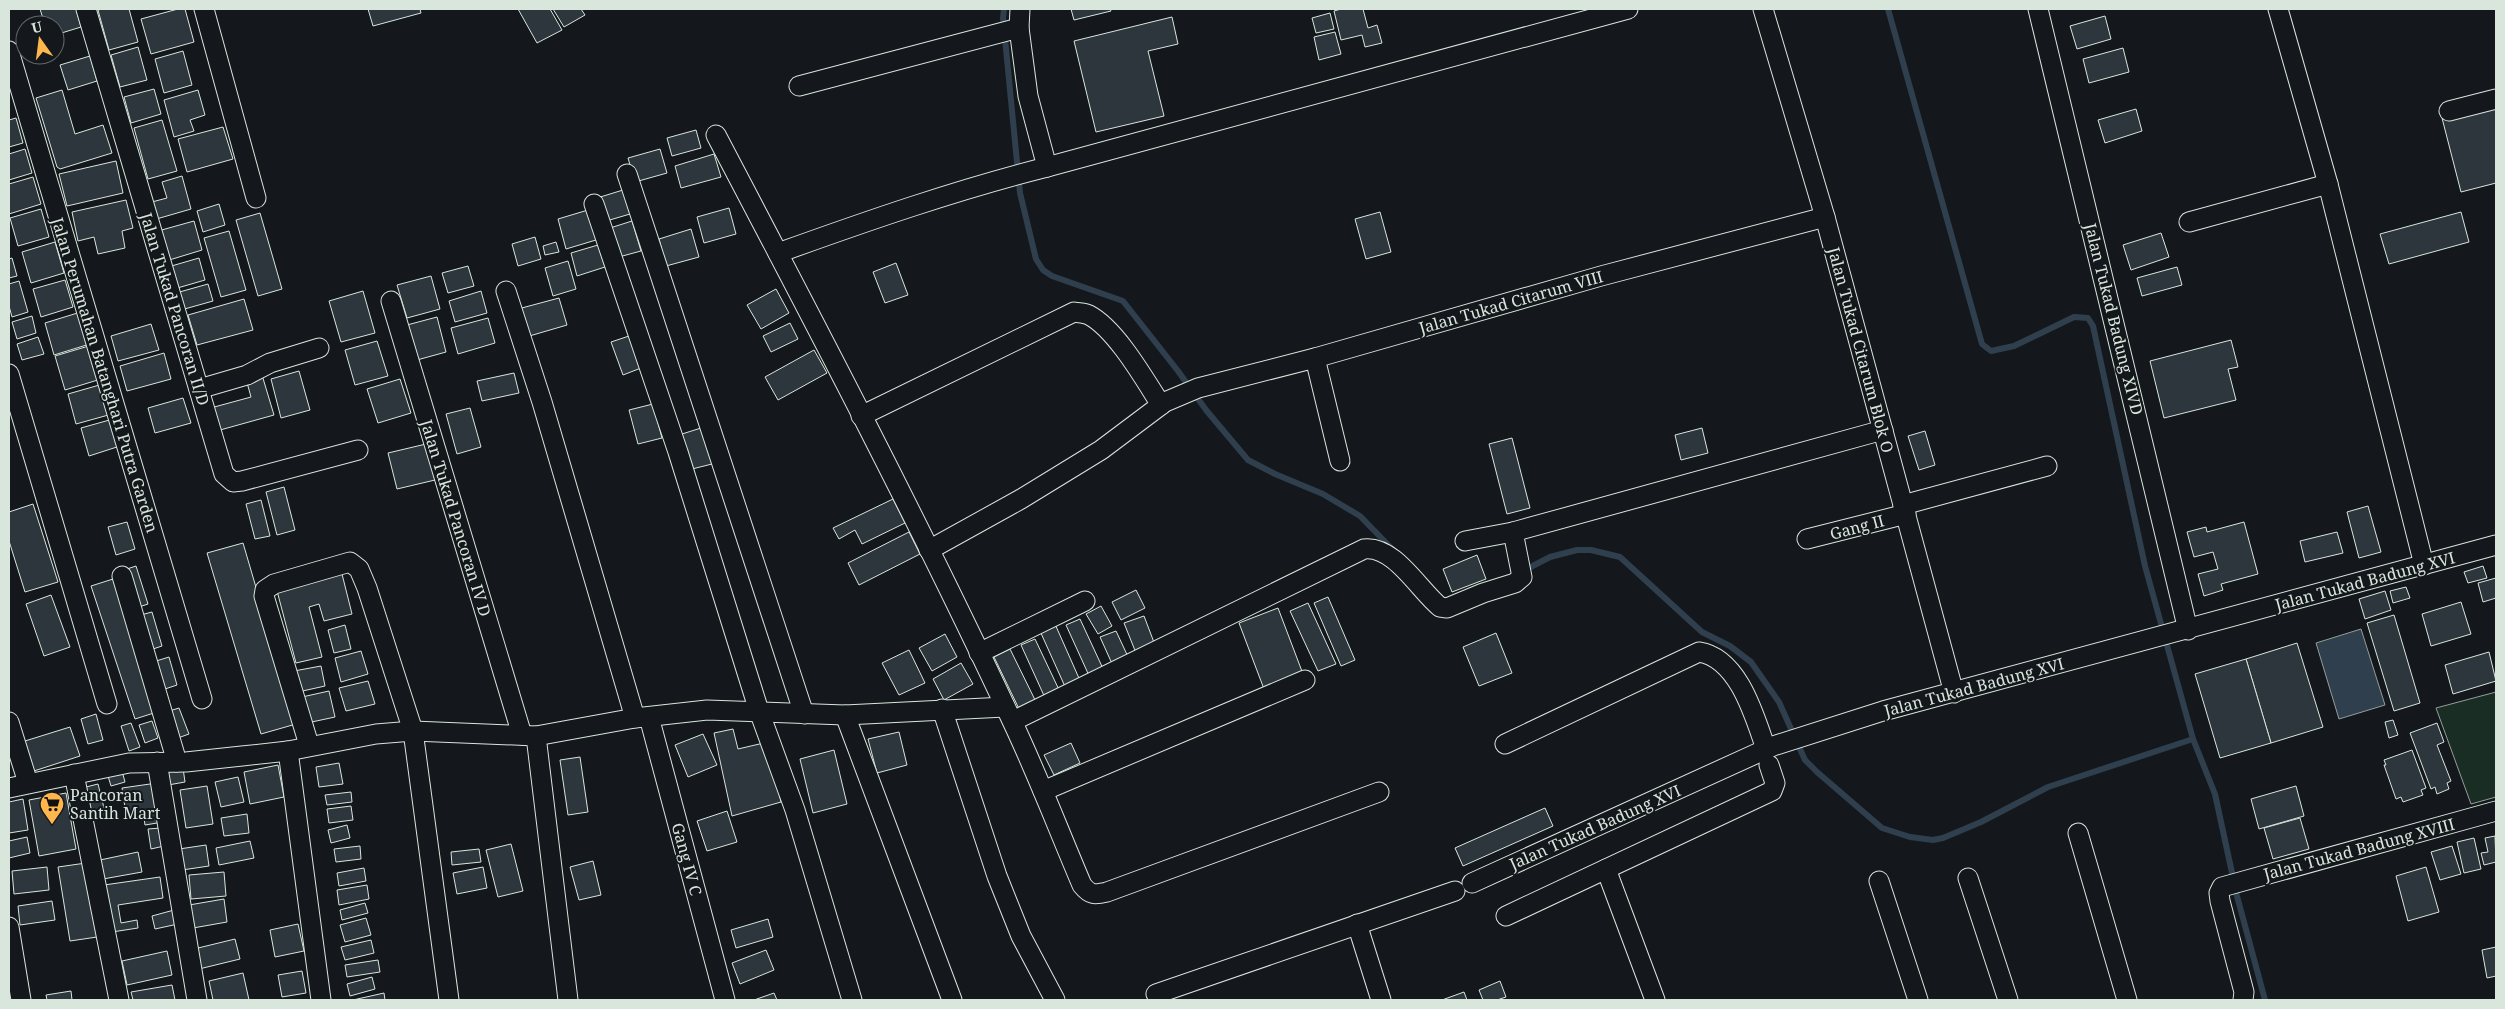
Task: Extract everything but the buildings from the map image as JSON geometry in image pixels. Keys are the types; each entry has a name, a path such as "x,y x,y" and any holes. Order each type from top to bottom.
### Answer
{"street":[{"name":"Jalan Tukad Pancoran II/D","path":"86,9 224,474 232,482 358,450"},
{"path":"204,9 256,198"},
{"path":"1020,9 1016,29 1042,168"},
{"path":"778,253 893,211 1005,177 1628,9"},
{"name":"Jalan Tukad Citarum Blok O","path":"1763,9 1825,218 1954,693"},
{"name":"Jalan Tukad Badung XIVD","path":"2038,9 2182,632"},
{"path":"2278,9 2328,184 2424,565"},
{"path":"799,86 1016,29"},
{"name":"Jalan Perumahan Batanghari Putra Garden","path":"9,51 202,699"},
{"path":"2449,111 2496,98"},
{"path":"716,136 778,253 929,550 1009,714 1082,885 1088,893 1094,895 1380,792"},
{"path":"627,174 804,714"},
{"path":"2189,222 2328,184"},
{"path":"594,204 678,452 759,711 795,810 852,1000"},
{"name":"Jalan Tukad Citarum VIII","path":"929,550 1021,499 1101,450 1163,404 1198,388 1314,358 1601,276 1825,218"},
{"name":"Gang IV C","path":"506,291 642,717 725,1000"},
{"name":"Jalan Tukad Pancoran IV D","path":"391,302 529,736 568,1000"},
{"path":"861,416 1074,312 1088,315 1104,326 1130,357 1163,404"},
{"path":"199,389 247,375 270,363 319,348"},
{"path":"1314,358 1340,461"},
{"path":"9,374 107,704"},
{"path":"1465,541 1515,541 1883,430"},
{"name":"Gang II","path":"1808,540 2047,466"},
{"path":"9,788 129,763 177,762 288,751 310,745 376,734 413,731 529,736 642,717 707,710 845,715 942,709 1009,714 1364,549 1378,549 1398,563 1440,607 1447,608 1483,593 1515,584 1522,577 1515,541"},
{"name":"Jalan Tukad Badung XVI","path":"1156,994 1463,887 1816,733 1883,711 2182,632 2496,545"},
{"path":"310,745 264,596 265,590 274,584 350,562 359,569 413,731 449,1000"},
{"path":"122,576 177,762"},
{"path":"979,653 1085,601"},
{"path":"1505,744 1700,652 1708,654 1722,664 1744,691 1770,754 1776,783 1772,791 1506,916"},
{"path":"1043,791 1304,680"},
{"path":"942,709 997,876 1021,936 1055,1000"},
{"path":"845,715 952,1000"},
{"path":"9,722 28,783"},
{"path":"288,751 321,1000"},
{"path":"157,762 197,1000"},
{"path":"74,774 119,1000"},
{"name":"Jalan Tukad Badung XVIII","path":"2243,1000 2244,992 2220,900 2219,893 2222,887 2496,812"},
{"path":"2078,833 2127,1000"},
{"path":"1606,869 1655,1000"},
{"path":"1968,878 2008,1000"},
{"path":"1879,881 1918,1000"},
{"path":"1357,924 1381,1000"},
{"path":"9,927 21,1000"}],"green space":[{"path":"2496,692 2496,797 2471,804 2436,708"}],"water":[{"path":"2361,629 2385,705 2339,719 2316,643"}],"waterway":[{"path":"1004,9 1003,18 1020,193 1036,259 1043,270 1052,276 1123,301 1206,410 1248,460 1275,474 1323,494 1360,516 1394,551"},
{"path":"1888,9 1982,344 1991,351 2014,346 2074,317 2088,318 2093,326 2145,566 2193,739 2215,794 2237,896 2265,1000"},
{"path":"1523,571 1550,557 1577,550 1591,550 1620,557 1702,632 1730,646 1751,662 1779,702 1805,760 1817,772 1882,828 1910,837 1933,840 1943,838 1981,822 2048,787 2193,739"}],"place":[{"name":"Pancoran Santih Mart","path":"52,825"}]}
